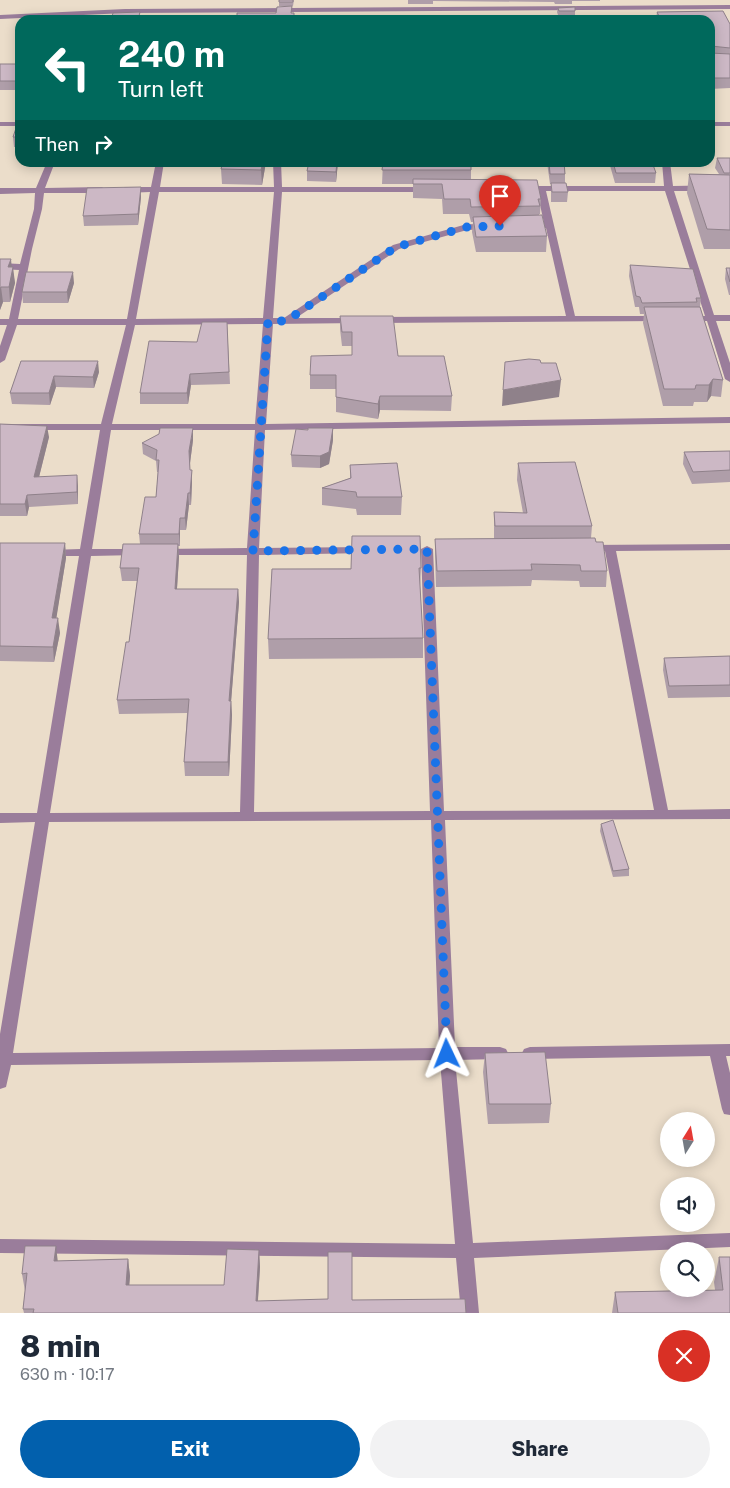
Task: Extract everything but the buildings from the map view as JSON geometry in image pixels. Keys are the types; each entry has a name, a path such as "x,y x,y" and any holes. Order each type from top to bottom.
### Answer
{"street":[{"path":"125,11 134,0"},
{"path":"321,12 329,0"},
{"path":"450,10 451,0"},
{"path":"550,0 554,10"},
{"path":"662,0 667,8"},
{"path":"250,15 321,12 450,10 533,12 730,7"},
{"path":"25,15 125,11 206,15"},
{"path":"403,11 403,15"},
{"path":"0,16 15,15"},
{"path":"0,124 15,124"},
{"path":"715,124 730,124"},
{"path":"0,360 13,322 27,250 37,216 40,190 49,167"},
{"path":"0,1083 2,1059 106,426 131,322 159,167"},
{"path":"247,816 253,551 260,427 278,190 277,167"},
{"path":"666,167 668,189 730,379"},
{"path":"512,189 730,188"},
{"path":"541,189 570,319"},
{"path":"0,190 444,190"},
{"path":"522,226 549,225"},
{"path":"286,321 396,247 467,227 494,227"},
{"path":"0,266 24,266"},
{"path":"0,322 730,318"},
{"path":"0,427 260,427 730,420"},
{"path":"572,548 730,547"},
{"path":"610,548 662,814"},
{"path":"427,549 447,1054 470,1313"},
{"path":"38,553 379,550"},
{"path":"0,818 730,814"},
{"path":"2,1059 724,1050 730,1109"},
{"path":"0,1246 464,1251 730,1240"}],"route":[{"path":"447,1054 427,549 253,551 260,427 268,321 286,321 396,247 467,227 500,226"}]}
